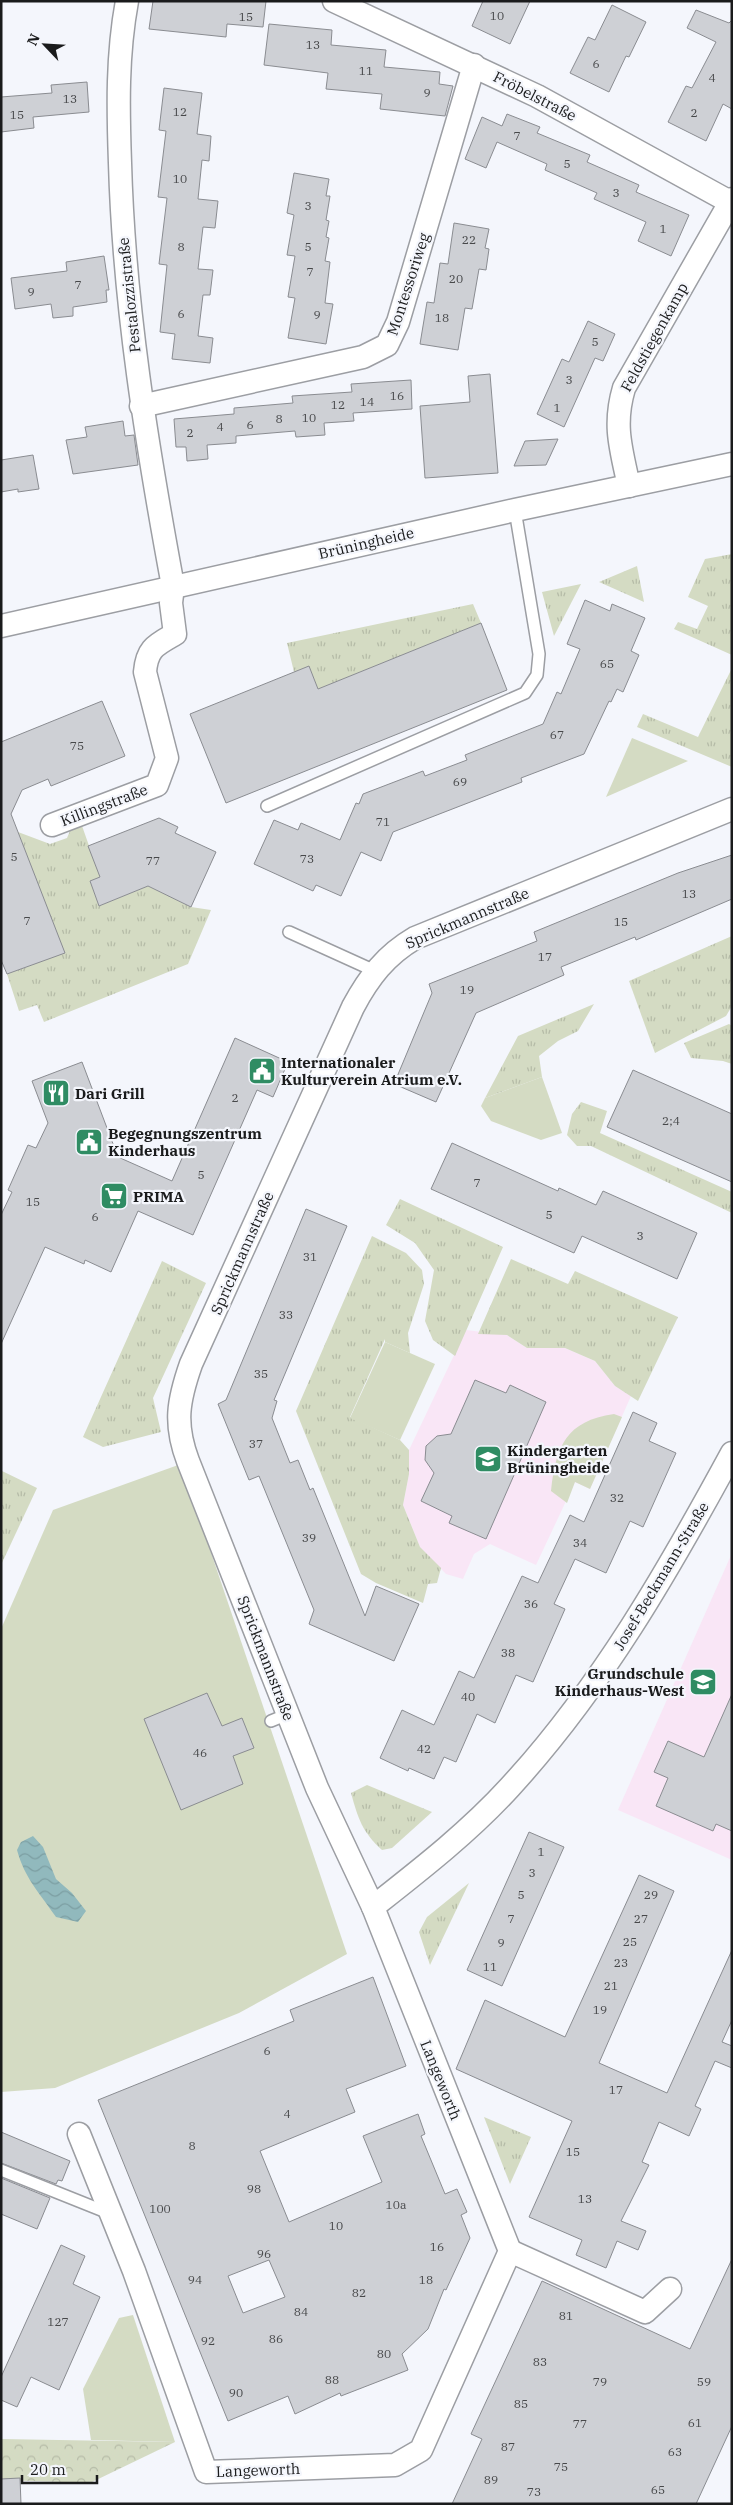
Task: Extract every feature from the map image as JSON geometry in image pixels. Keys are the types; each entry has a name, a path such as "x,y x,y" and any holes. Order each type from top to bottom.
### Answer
{"street":[{"name":"Pestalozzistraße","path":"127,1 118,85 121,217 141,406 173,586 171,603 175,634 152,647 144,672 167,758"},
{"name":"Fröbelstraße","path":"334,1 537,96 731,200"},
{"name":"Montessoriweg","path":"141,406 363,357 387,345 398,322 474,65"},
{"name":"Feldstiegenkamp","path":"628,486 617,425 619,406 624,388 731,200"},
{"name":"Brüningheide","path":"1,626 515,510 732,464"},
{"name":"Killingstraße","path":"52,824 157,785 167,758"},
{"name":"Sprickmannstraße","path":"373,1907 317,1788 279,1718 182,1444 179,1429 180,1400 191,1364 354,1007 375,971 392,953 415,938 732,809"},
{"name":"Josef-Beckmann-Straße","path":"373,1907 428,1863 509,1788 585,1697 615,1654 666,1571 732,1453"},
{"name":"Langeworth","path":"79,2134 134,2271 206,2472 395,2465 421,2450 510,2252 373,1907"},
{"path":"510,2252 645,2312 670,2289"}],"lane":[{"path":"267,806 525,693 537,675 539,654 515,510"},
{"path":"289,932 375,971"},
{"path":"1,2170 111,2214"}],"shaded area":[{"path":"466,1330 507,1335 527,1348 565,1348 595,1361 615,1386 631,1396 590,1489 575,1482 536,1565 490,1544 474,1554 463,1579 446,1574 420,1547 403,1505 409,1474 409,1450"},
{"name":"Grundschule Kinderhaus-West","path":"732,1553 732,1860 618,1810"}],"green space":[{"path":"732,554 732,655 674,629 678,622 697,629 708,606 688,597 705,559"},
{"path":"637,566 644,602 599,582"},
{"path":"581,584 554,636 542,592"},
{"path":"473,604 481,623 318,689 309,667 294,672 287,643"},
{"path":"732,668 732,767 637,727 643,714 698,737"},
{"path":"632,738 688,761 606,797"},
{"path":"81,823 100,877 90,881 99,906 148,886 191,907 211,910 188,964 44,1022 37,1005 19,1011 7,974 64,953 18,832 50,844 67,838 72,826"},
{"path":"732,936 732,1006 726,1016 655,1053 629,981"},
{"path":"594,1004 578,1031 558,1041 539,1056 542,1077 485,1098 518,1036"},
{"path":"729,1024 732,1026 732,1064 723,1061 691,1058 684,1043"},
{"path":"542,1077 562,1133 541,1140 491,1121 481,1106 485,1098"},
{"path":"581,1102 607,1111 600,1133 732,1192 732,1213 591,1146 577,1146 567,1135 572,1114"},
{"path":"400,1199 503,1247 455,1356 433,1340 425,1321 434,1270 415,1243 386,1225"},
{"path":"372,1236 406,1253 422,1270 424,1284 408,1333 410,1353 385,1342 385,1339 350,1417 400,1440 409,1450 409,1474 403,1505 420,1547 441,1568 437,1583 428,1584 423,1603 376,1583 361,1574 296,1411"},
{"path":"511,1259 568,1284 575,1271 678,1317 638,1401 615,1386 595,1361 565,1348 527,1348 507,1335 478,1334"},
{"path":"162,1261 206,1283 153,1398 161,1432 103,1447 83,1437"},
{"path":"385,1342 435,1364 400,1440 350,1418"},
{"path":"614,1414 622,1417 590,1489 575,1482 567,1503 551,1491 560,1449 566,1438 574,1430 598,1417"},
{"path":"181,1464 347,1954 239,2013 55,2088 1,2092 1,1629 53,1510"},
{"path":"2,1471 37,1488 1,1565 1,1474"},
{"path":"367,1785 432,1812 392,1848 382,1850 365,1831 351,1793"},
{"path":"469,1883 430,1965 419,1932 427,1917"},
{"path":"484,2117 531,2137 510,2184"},
{"path":"133,2315 175,2442 91,2440 83,2389 119,2318"},
{"path":"1,2439 175,2442 90,2483 1,2480"}],"water":[{"path":"33,1836 43,1847 56,1879 72,1893 86,1911 78,1922 56,1917 24,1869 17,1850 21,1842"}],"building":[{"path":"153,1 266,1 263,27 227,24 226,37 149,29"},
{"path":"483,1 530,1 510,44 472,26"},
{"path":"612,5 646,22 629,57 626,56 609,92 570,73 588,37 595,40"},
{"path":"696,10 729,23 732,20 732,109 723,104 706,141 668,122 686,86 692,88 716,42 687,28"},
{"path":"269,24 332,30 331,45 386,50 384,67 440,72 439,84 453,86 445,116 380,109 382,94 326,89 328,73 264,65"},
{"path":"87,82 89,112 33,117 34,128 1,132 1,97 52,93 51,85"},
{"path":"164,88 202,93 197,134 211,136 209,161 202,160 198,199 218,201 215,228 203,227 198,269 213,270 210,295 203,295 198,336 213,338 210,363 172,359 175,334 160,332 167,265 159,264 167,198 158,197 166,131 159,130"},
{"path":"507,114 540,127 537,133 590,155 587,162 639,185 636,192 689,215 671,256 638,241 646,222 594,199 597,193 545,170 547,164 497,142 486,168 465,159 482,117 502,126"},
{"path":"294,173 329,179 326,196 330,196 326,220 329,221 326,237 329,238 325,261 330,262 325,303 333,304 326,344 288,338 295,298 288,297 295,256 287,255 294,215 287,213"},
{"path":"454,223 489,229 485,248 489,249 486,270 479,269 472,309 465,308 458,350 420,344 427,302 434,303 440,263 448,264"},
{"path":"104,256 109,290 106,290 107,302 73,307 73,316 53,318 51,304 15,309 11,278 67,271 66,262"},
{"path":"588,321 615,334 603,361 595,358 564,427 537,414 562,359 569,362"},
{"path":"490,374 498,473 425,478 420,406 470,402 468,376"},
{"path":"411,380 412,409 353,413 354,421 324,423 325,435 296,437 295,431 236,436 236,443 207,445 208,459 187,461 186,447 176,447 174,419 234,414 234,408 293,403 292,396 352,392 351,384"},
{"path":"123,421 125,436 134,435 138,465 73,474 66,440 87,437 85,427"},
{"path":"558,439 546,465 514,466 525,441"},
{"path":"33,455 39,489 18,492 18,489 1,492 1,460"},
{"path":"585,600 610,611 612,604 645,618 631,651 639,655 623,692 617,689 611,702 609,701 584,754 521,778 522,782 393,832 381,861 361,852 341,896 316,885 313,891 254,864 274,820 298,830 301,823 340,840 356,803 359,804 363,794 423,771 425,776 467,760 465,755 543,724 557,692 561,694 580,649 567,644"},
{"path":"481,623 507,690 226,803 190,714 309,666 318,689"},
{"path":"102,701 125,756 51,786 48,779 22,790 11,814 65,953 7,974 1,960 1,742"},
{"path":"159,818 178,827 175,833 216,852 191,907 148,886 99,906 90,881 100,877 88,846"},
{"path":"732,855 732,899 636,940 635,937 561,967 564,975 476,1013 436,1102 394,1084 432,993 429,984 537,941 534,932 678,873"},
{"path":"235,1038 288,1062 273,1097 257,1090 193,1235 138,1211 111,1272 85,1260 84,1264 45,1247 1,1344 1,1215 12,1192 8,1190 28,1145 36,1148 48,1123 32,1081 82,1062 118,1157 172,1181"},
{"path":"633,1070 732,1114 732,1182 607,1127"},
{"path":"452,1143 558,1191 559,1188 596,1205 603,1191 697,1233 677,1279 582,1236 574,1253 431,1189"},
{"path":"306,1209 347,1226 274,1400 277,1401 272,1418 290,1463 298,1460 310,1490 313,1488 365,1616 376,1586 419,1604 394,1661 309,1624 314,1610 259,1476 249,1480 218,1404 226,1400"},
{"path":"475,1380 506,1393 510,1385 546,1402 486,1539 449,1523 452,1516 421,1501 434,1473 425,1460 426,1446 437,1436 451,1434"},
{"path":"633,1412 657,1423 649,1441 676,1453 643,1527 630,1521 606,1573 575,1559 554,1604 565,1609 533,1682 516,1675 495,1723 477,1714 456,1762 444,1757 434,1779 409,1768 408,1771 380,1758 402,1710 434,1725 459,1671 474,1678 522,1576 538,1583 570,1515 584,1522"},
{"path":"207,1693 222,1726 242,1718 254,1748 233,1756 243,1784 181,1810 144,1719"},
{"path":"732,1694 732,1831 716,1824 713,1831 656,1806 668,1778 654,1772 668,1741 704,1757"},
{"path":"529,1832 564,1847 502,1986 467,1970"},
{"path":"639,1875 674,1891 599,2063 667,2093 732,1950 732,2020 722,2042 732,2046 732,2068 715,2061 695,2106 701,2109 689,2136 659,2122 642,2162 649,2165 621,2221 646,2231 638,2250 617,2241 606,2268 576,2255 582,2240 529,2217 572,2121 456,2069 485,2000 565,2037"},
{"path":"373,1977 406,2066 346,2089 355,2112 260,2151 289,2222 382,2182 363,2136 418,2114 425,2134 421,2136 445,2194 457,2189 467,2212 461,2215 470,2238 446,2290 444,2289 428,2329 402,2354 408,2370 341,2396 340,2393 295,2414 288,2396 228,2421 98,2100 294,2021 290,2010","holes":["269,2260 285,2297 243,2313 228,2276"]},
{"path":"1,2132 70,2161 62,2181 58,2180 56,2184 1,2163"},
{"path":"1,2178 50,2198 37,2229 1,2214"},
{"path":"61,2245 85,2256 73,2284 100,2297 59,2390 31,2377 17,2407 1,2400 1,2377"},
{"path":"732,2259 732,2426 696,2504 452,2504 482,2439 471,2434 542,2281 690,2349"},
{"path":"20,2478 21,2504 1,2504 1,2479"}],"place":[{"name":"Internationaler Kulturverein Atrium e.V.","path":"262,1071"},
{"name":"Dari Grill","path":"56,1093"},
{"name":"Begegnungszentrum Kinderhaus","path":"89,1142"},
{"name":"PRIMA","path":"114,1196"},
{"name":"Kindergarten Brüningheide","path":"488,1459"},
{"name":"Grundschule Kinderhaus-West","path":"703,1682"}]}
